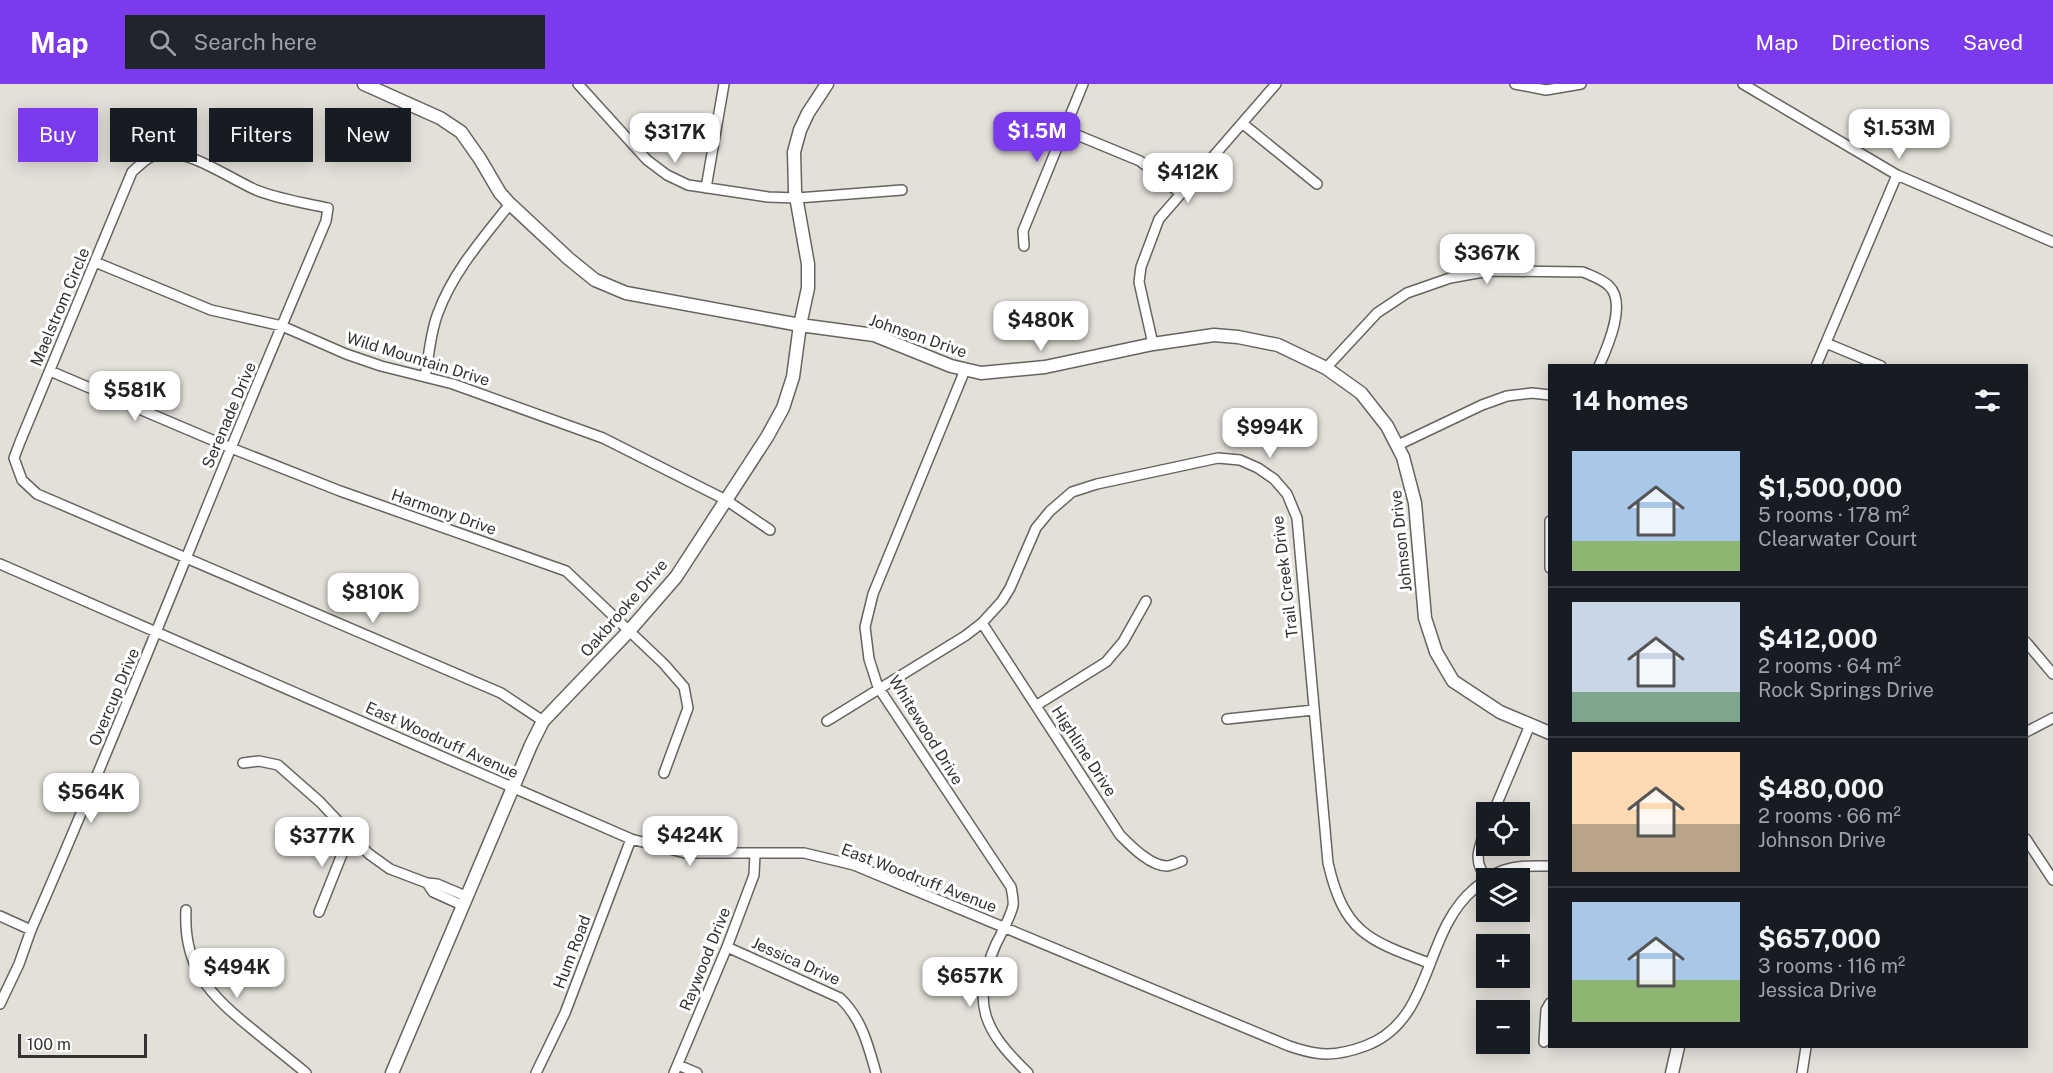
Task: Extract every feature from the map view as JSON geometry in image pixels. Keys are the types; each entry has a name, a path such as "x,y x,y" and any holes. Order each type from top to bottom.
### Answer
{"street":[{"name":"Johnson Drive","path":"364,84 385,88 461,132 500,193 510,204 568,259 595,280 626,293 800,325 874,335 909,351 965,370 981,373 1034,368 1153,344 1214,335 1238,336 1278,345 1326,368 1361,393 1387,426 1398,445 1413,492 1425,618 1436,652 1453,681 1500,712 1548,732"},
{"path":"578,84 647,160 667,175 687,185 768,197 797,198 902,190"},
{"path":"706,188 724,84"},
{"name":"Oakbrooke Drive","path":"392,1073 543,721 629,631 676,577 767,437 783,408 793,377 808,288 808,264 797,198 794,152 808,113 827,84"},
{"path":"1024,246 1023,231 1083,84"},
{"path":"1153,344 1139,282 1141,267 1159,219 1276,84"},
{"path":"1515,84 1546,90 1581,84"},
{"path":"1743,84 1897,175 2053,242"},
{"path":"1242,123 1317,184"},
{"path":"1065,130 1140,161 1180,193"},
{"name":"Maelstrom Circle","path":"328,208 258,190 182,154 161,153 147,159 132,172 14,458 22,480 37,494 501,693 543,721"},
{"path":"1817,364 1897,175"},
{"path":"424,377 437,315 451,285 466,260 510,204"},
{"name":"Serenade Drive","path":"157,633 326,221 328,208"},
{"name":"Wild Mountain Drive","path":"95,262 211,310 282,326 346,354 381,366 453,384 603,438 726,500 770,530"},
{"path":"1326,368 1377,313 1407,293 1450,278 1489,271 1584,273 1610,286 1616,298 1616,319 1600,364"},
{"path":"1826,343 1876,364"},
{"name":"Harmony Drive","path":"50,370 231,448 340,491 566,571 684,687 688,708 664,773"},
{"name":"Whitewood Drive","path":"965,370 873,594 865,627 878,687 1011,887 1013,905 1004,927"},
{"path":"1398,445 1482,405 1507,396 1532,393 1548,395"},
{"name":"Trail Creek Drive","path":"827,720 965,636 982,623 1002,601 1010,588 1036,528 1050,511 1072,492 1097,484 1218,458 1240,460 1258,468 1274,480 1287,494 1297,518 1328,863 1334,890 1341,907 1366,935 1385,947 1430,963"},
{"name":"East Woodruff Avenue","path":"0,564 631,839 685,853 804,853 854,866 1289,1046 1317,1053 1347,1053 1376,1042 1398,1025 1418,995 1445,924 1460,901 1476,887"},
{"path":"1037,705 1106,662 1123,642 1146,601"},
{"name":"Highline Drive","path":"982,623 1120,835 1138,854 1154,861 1167,866 1182,861"},
{"name":"Overcup Drive","path":"0,1004 19,964 31,930 157,633"},
{"path":"2028,644 2053,674"},
{"path":"1227,719 1314,710"},
{"path":"2028,731 2053,718"},
{"path":"1498,802 1530,725"},
{"path":"243,763 270,762 286,770 369,854 390,869 466,901"},
{"path":"319,912 350,834"},
{"name":"Hum Road","path":"536,1073 565,1013 631,839"},
{"path":"2028,842 2053,880"},
{"name":"Raywood Drive","path":"676,1069 727,947 754,875 755,854"},
{"name":"East Woodruff Avenue","path":"1512,868 1548,866"},
{"path":"186,910 187,941 194,966 204,984 221,1003 306,1073"},
{"path":"0,916 31,930"},
{"path":"1004,927 987,964 983,986 984,1011 988,1025 998,1042 1028,1073"},
{"name":"Jessica Drive","path":"727,947 840,998 861,1024 876,1073"},
{"path":"1544,1042 1548,1006"},
{"path":"1672,1073 1678,1048"},
{"path":"1802,1073 1806,1048"},
{"path":"676,1069 697,1073"}]}
